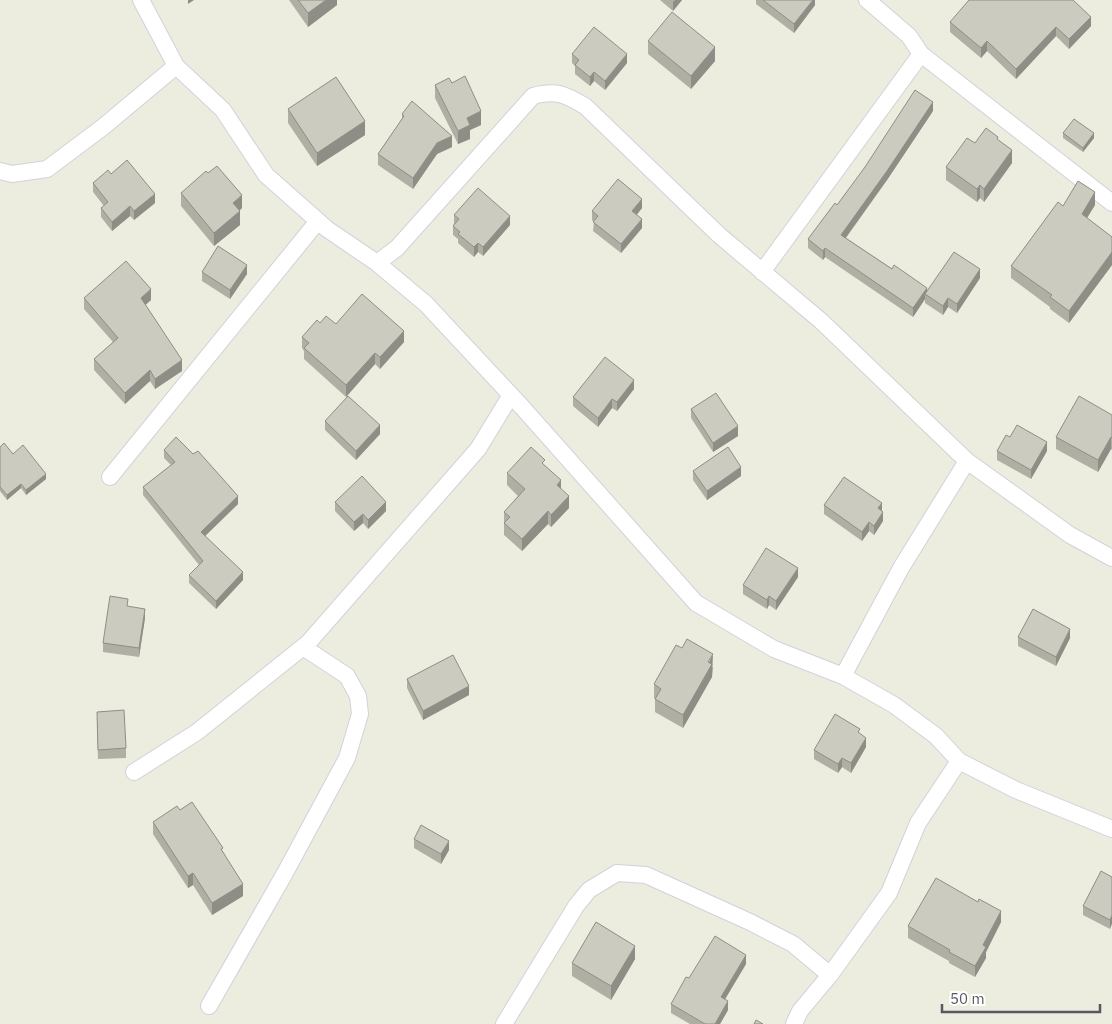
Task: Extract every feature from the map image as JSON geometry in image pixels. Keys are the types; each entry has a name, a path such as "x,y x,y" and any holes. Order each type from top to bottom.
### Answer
{"street":[{"path":"141,0 176,66 223,110 266,175 327,229 377,263 426,304 511,395 696,603 774,649 843,676 894,705 936,736 959,761 1016,790 1112,830"},
{"path":"867,0 908,36 921,54 1112,203"},
{"path":"762,272 921,54"},
{"path":"0,171 12,174 47,169 103,127 176,66"},
{"path":"377,263 397,248 533,96 555,92 570,98 584,106 720,236 821,321 966,461 1070,535 1112,558"},
{"path":"110,477 318,221"},
{"path":"134,772 197,732 308,643 478,450 511,395"},
{"path":"843,676 901,568 966,461"},
{"path":"209,1006 285,873 347,758 360,714 358,696 348,676 303,647"},
{"path":"794,1024 800,1011 830,975 889,893 918,823 959,761"},
{"path":"504,1024 576,906 589,890 617,873 646,875 750,922 793,944 830,975"}],"building":[{"path":"298,0 326,0 308,13"},
{"path":"763,0 813,0 794,24"},
{"path":"969,0 1073,0 1091,17 1069,39 1056,27 1016,69 987,41 981,48 950,22"},
{"path":"672,12 715,47 691,76 648,41"},
{"path":"594,27 627,54 605,81 594,72 590,77 575,65 579,60 572,54"},
{"path":"465,76 481,111 467,118 470,125 458,131 435,85 449,78 452,83"},
{"path":"336,77 365,121 317,153 288,109"},
{"path":"915,90 933,102 841,235 892,269 894,265 927,288 913,308 825,248 823,251 808,239 835,203 837,205 865,167"},
{"path":"412,101 452,136 437,143 413,178 378,154"},
{"path":"1074,119 1094,133 1083,148 1063,133"},
{"path":"986,128 1012,150 984,189 980,185 977,189 946,167 967,138 975,143"},
{"path":"127,160 155,194 134,211 130,206 112,222 101,208 108,202 93,183 108,170 111,174"},
{"path":"217,166 242,195 233,203 240,211 214,233 181,193 206,171 208,173"},
{"path":"618,179 642,199 632,211 642,219 621,244 593,222 598,216 592,211"},
{"path":"1078,181 1095,192 1082,214 1112,237 1112,252 1069,311 1050,297 1052,295 1011,266 1058,202 1063,206"},
{"path":"478,188 510,216 483,247 478,243 474,247 458,234 460,232 453,226 459,219 454,215"},
{"path":"218,246 247,265 230,290 202,272"},
{"path":"954,252 980,269 957,304 948,298 943,306 925,294"},
{"path":"126,261 151,289 141,298 182,360 155,379 150,370 125,393 94,359 118,338 84,298"},
{"path":"362,294 404,331 380,357 375,353 346,385 304,348 309,343 302,337 317,320 320,323 326,316 336,324"},
{"path":"605,357 634,380 617,402 612,399 598,418 573,397"},
{"path":"716,393 738,426 713,443 691,409"},
{"path":"348,396 380,425 356,451 325,421"},
{"path":"1079,396 1112,415 1112,438 1098,460 1056,437"},
{"path":"1017,425 1047,442 1031,470 997,451 1006,435 1010,437"},
{"path":"176,437 193,454 198,451 238,496 201,532 243,572 216,601 189,575 203,561 143,487 175,462 164,450"},
{"path":"4,443 13,454 23,445 46,474 26,490 21,484 7,495 0,487 0,447"},
{"path":"531,447 545,460 542,463 561,480 557,485 569,496 551,515 548,511 522,539 504,523 510,517 504,512 525,489 507,473"},
{"path":"728,447 741,467 707,491 693,471"},
{"path":"362,476 386,502 368,520 363,514 354,522 335,502"},
{"path":"844,477 882,503 878,508 883,512 874,526 869,522 862,532 824,505"},
{"path":"766,548 798,568 776,601 769,596 767,600 743,585"},
{"path":"110,596 128,599 127,606 145,609 139,648 103,643"},
{"path":"1033,609 1070,629 1056,657 1018,637"},
{"path":"687,639 713,654 708,662 712,664 683,715 655,699 661,689 654,684 676,645 682,648"},
{"path":"453,655 469,686 423,711 407,679"},
{"path":"124,710 126,748 98,750 97,712"},
{"path":"835,714 860,729 858,732 866,738 851,763 842,758 838,764 814,750"},
{"path":"192,802 223,848 221,849 243,884 212,903 193,873 188,876 153,822 177,806 180,810"},
{"path":"421,825 449,841 441,854 414,839"},
{"path":"1101,871 1112,877 1112,915 1110,920 1083,906"},
{"path":"936,878 978,902 979,899 1001,911 983,945 986,947 975,966 908,926"},
{"path":"596,922 635,946 611,986 572,963"},
{"path":"715,936 746,955 721,997 728,1001 715,1024 705,1024 671,1004 686,977 689,978"},
{"path":"756,1020 763,1024 754,1024"}]}
